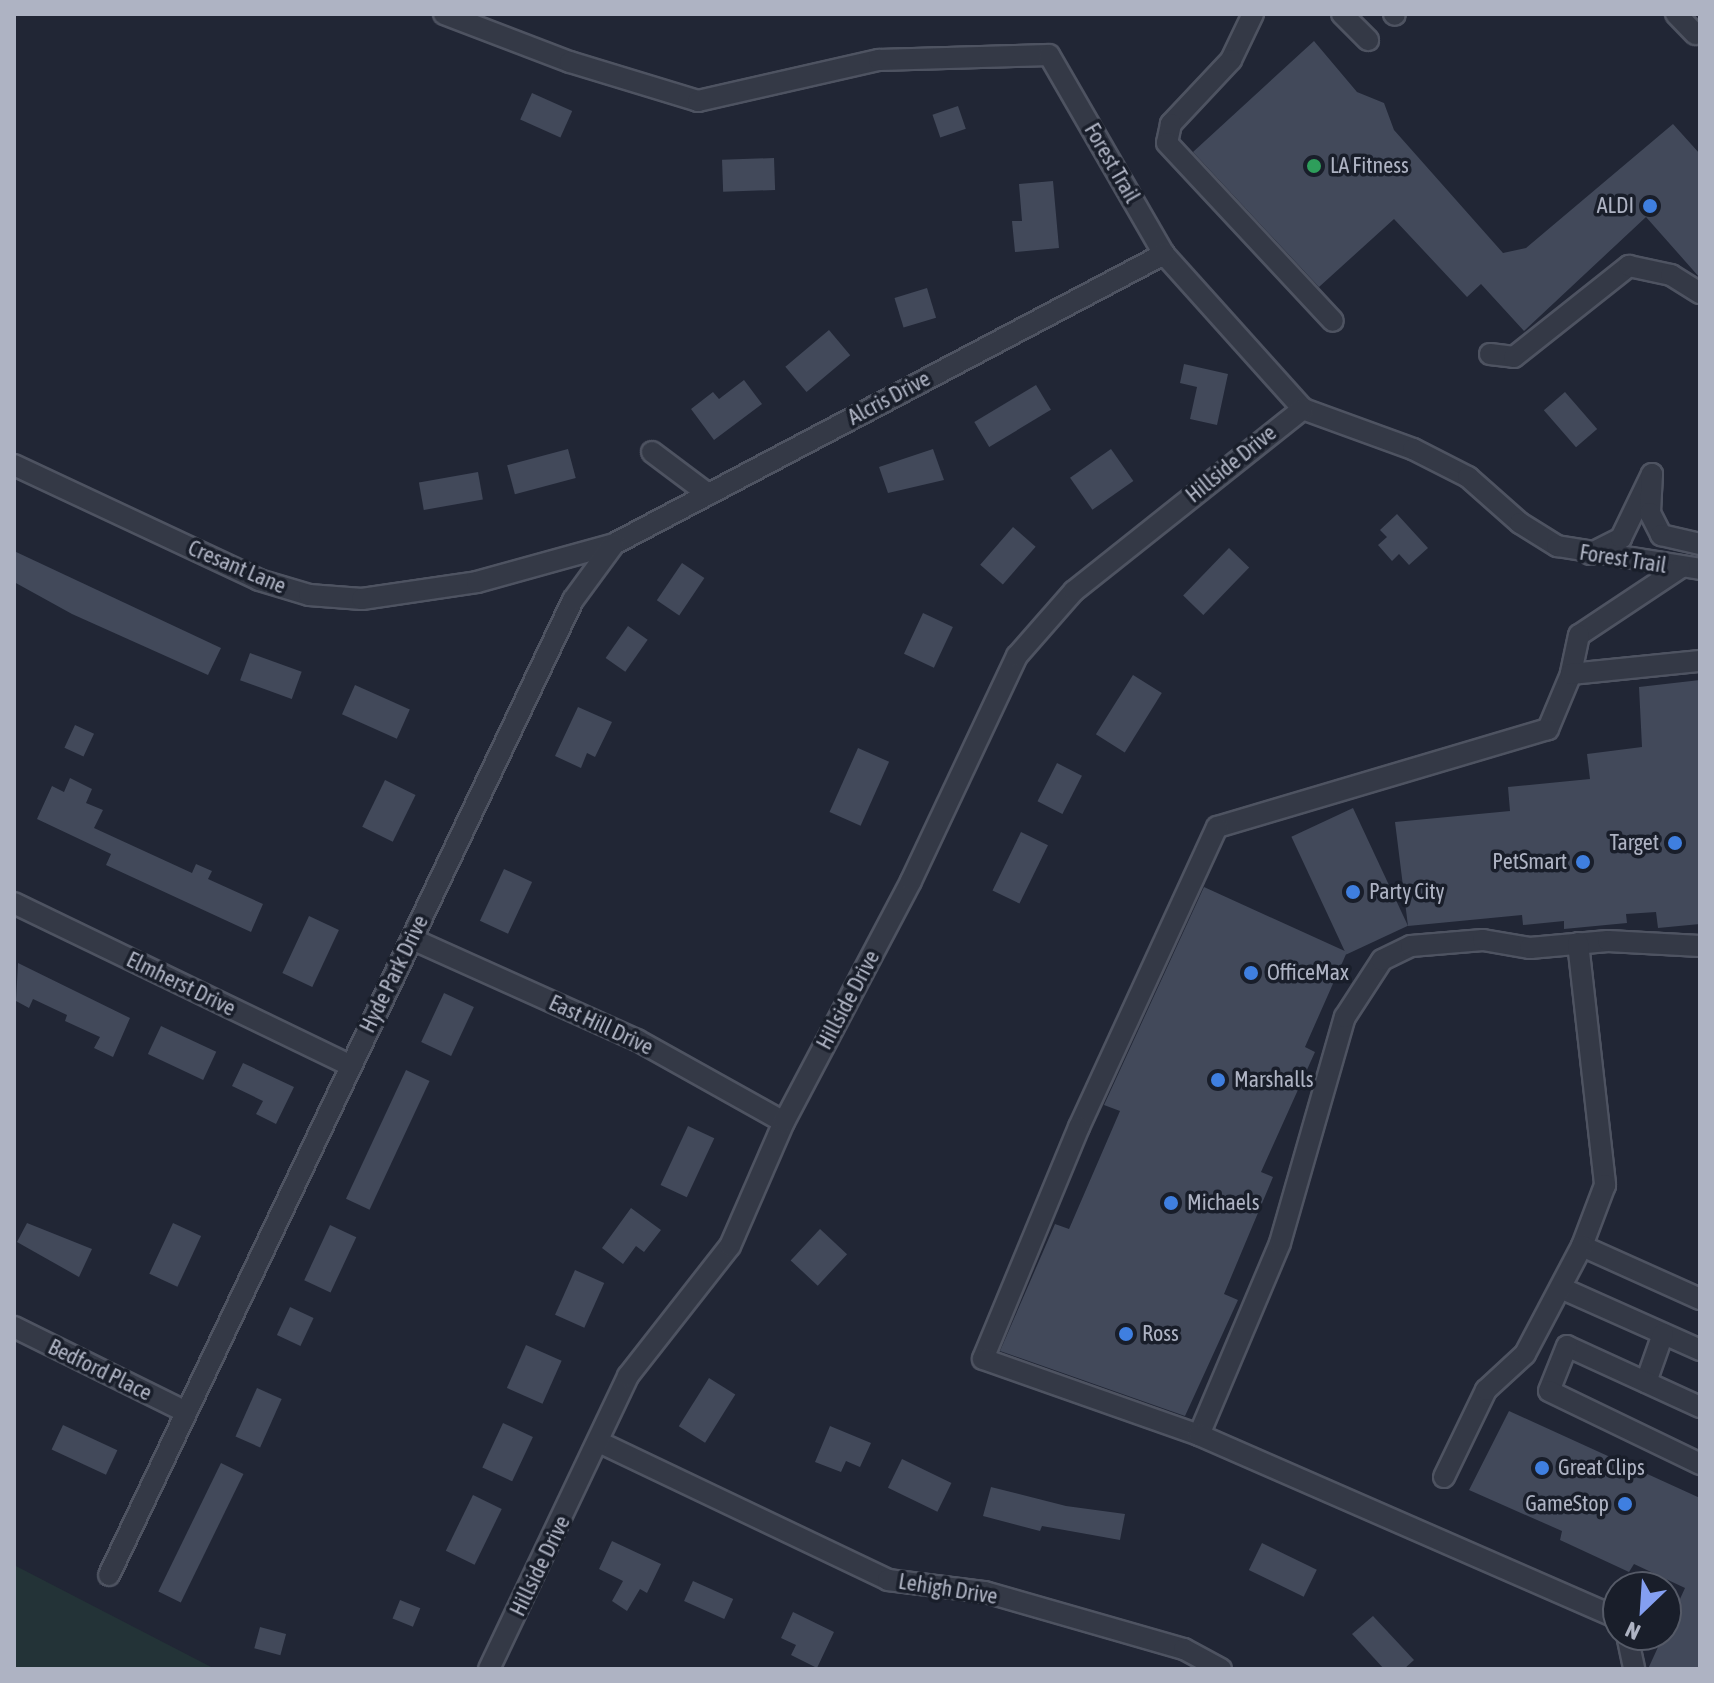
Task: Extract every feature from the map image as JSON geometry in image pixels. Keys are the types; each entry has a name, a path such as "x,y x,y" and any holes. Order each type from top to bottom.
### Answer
{"street":[{"name":"Forest Trail","path":"444,14 570,62 698,101 879,60 1049,55 1164,254 1303,409 1413,449 1468,477 1520,523 1557,546 1590,554 1690,568"},
{"path":"1342,14 1368,40"},
{"path":"1676,14 1695,34"},
{"path":"1255,25 1231,60 1171,124 1167,143 1333,321"},
{"name":"Alcris Drive","path":"614,544 1164,254"},
{"path":"1490,354 1514,357 1629,266 1671,275 1700,293"},
{"name":"Hillside Drive","path":"489,1669 628,1376 730,1246 784,1122 911,881 1017,656 1074,591 1303,409"},
{"path":"652,452 708,494"},
{"name":"Cresant Lane","path":"14,465 247,574 309,595 362,599 477,582 614,544"},
{"path":"1590,554 1621,538 1652,474 1650,513 1661,535 1700,544"},
{"name":"Hyde Park Drive","path":"109,1575 349,1065 573,600 614,544"},
{"path":"1602,1611 1199,1435 983,1359 1079,1127 1217,827 1548,729 1571,674 1579,635 1690,568"},
{"path":"1571,674 1700,661"},
{"name":"Elmherst Drive","path":"14,903 349,1065"},
{"name":"East Hill Drive","path":"412,939 637,1040 784,1122"},
{"path":"1199,1435 1280,1243 1345,1017 1382,960 1411,946 1483,940 1530,948 1578,943 1700,946"},
{"path":"1444,1477 1486,1390 1525,1354 1582,1246 1605,1185 1578,943"},
{"path":"1582,1246 1700,1299"},
{"path":"1561,1288 1700,1350"},
{"name":"Bedford Place","path":"14,1327 186,1412"},
{"path":"1646,1382 1663,1334"},
{"path":"1700,1407 1567,1346 1549,1391 1700,1464"},
{"name":"Lehigh Drive","path":"599,1442 888,1580 985,1592 1184,1649 1221,1669"}],"shaded area":[{"path":"14,1565 215,1669 14,1669"}],"building":[{"path":"1314,41 1357,92 1384,103 1394,130 1503,253 1526,248 1673,124 1700,154 1700,278 1646,217 1524,331 1481,284 1467,297 1394,219 1319,287 1193,152"},
{"path":"532,93 572,111 560,137 520,119"},
{"path":"958,106 966,129 940,137 932,115"},
{"path":"774,158 775,190 723,192 722,160"},
{"path":"1053,181 1059,248 1015,252 1012,221 1022,221 1019,184"},
{"path":"927,288 936,318 904,328 894,298"},
{"path":"829,330 850,355 807,392 785,367"},
{"path":"1184,364 1228,374 1217,425 1190,419 1197,387 1180,383"},
{"path":"744,380 762,404 714,440 691,409 713,392 719,399"},
{"path":"1036,385 1051,410 989,447 974,422"},
{"path":"1565,392 1597,429 1576,447 1544,410"},
{"path":"568,449 576,478 515,494 507,465"},
{"path":"933,449 944,480 888,493 879,467"},
{"path":"1111,449 1133,481 1092,510 1070,478"},
{"path":"478,472 483,500 424,510 419,482"},
{"path":"1397,514 1428,548 1409,565 1399,554 1392,561 1378,545 1387,537 1380,530"},
{"path":"1013,527 1036,547 1003,584 980,565"},
{"path":"1229,548 1249,567 1203,615 1183,595"},
{"path":"14,551 221,648 208,675 72,614 14,582"},
{"path":"682,563 704,578 679,615 657,600"},
{"path":"923,613 953,627 934,668 904,654"},
{"path":"628,626 648,640 625,672 606,658"},
{"path":"250,653 302,672 292,699 240,680"},
{"path":"1133,675 1162,693 1125,752 1096,734"},
{"path":"1700,680 1700,924 1658,928 1656,912 1626,914 1627,923 1564,929 1564,921 1523,925 1522,915 1408,926 1395,822 1510,811 1508,787 1590,779 1587,754 1642,747 1639,687"},
{"path":"355,685 410,709 397,739 342,714"},
{"path":"578,707 612,722 595,757 587,753 581,768 555,756"},
{"path":"75,725 94,734 83,757 64,748"},
{"path":"858,748 889,762 861,826 830,812"},
{"path":"1057,763 1082,776 1062,814 1037,801"},
{"path":"70,778 92,789 86,803 103,810 94,828 192,873 196,864 212,871 208,879 263,904 251,932 106,865 111,854 37,819 52,786 64,792"},
{"path":"385,780 416,795 393,842 362,827"},
{"path":"1353,808 1408,926 1346,955 1291,837"},
{"path":"1021,832 1048,845 1019,904 993,890"},
{"path":"504,869 532,882 508,934 480,921"},
{"path":"1204,887 1347,952 1305,1047 1315,1052 1261,1172 1273,1177 1224,1294 1238,1300 1185,1416 1000,1351 1055,1224 1069,1229 1120,1111 1104,1105"},
{"path":"309,916 339,930 312,987 282,973"},
{"path":"18,963 130,1018 113,1057 94,1048 100,1037 65,1021 67,1015 33,999 29,1008 16,1001"},
{"path":"444,993 474,1007 451,1056 421,1042"},
{"path":"161,1026 216,1052 203,1080 148,1054"},
{"path":"243,1063 294,1087 276,1124 256,1114 263,1101 232,1086"},
{"path":"406,1070 430,1081 370,1210 346,1199"},
{"path":"688,1126 714,1138 687,1197 661,1185"},
{"path":"631,1208 661,1230 644,1252 636,1246 623,1264 602,1248"},
{"path":"27,1223 92,1249 79,1277 17,1242"},
{"path":"173,1223 201,1236 177,1287 149,1274"},
{"path":"330,1225 356,1237 331,1293 304,1280"},
{"path":"820,1229 847,1254 818,1286 791,1260"},
{"path":"575,1270 604,1283 584,1328 555,1315"},
{"path":"290,1307 314,1318 300,1346 277,1335"},
{"path":"526,1345 562,1361 543,1404 507,1388"},
{"path":"709,1378 735,1394 705,1443 679,1426"},
{"path":"257,1388 282,1399 260,1447 235,1436"},
{"path":"1509,1411 1700,1498 1700,1669 1648,1669 1656,1651 1682,1651 1682,1595 1685,1588 1682,1587 1682,1571 1649,1571 1634,1564 1627,1571 1560,1540 1562,1531 1469,1490"},
{"path":"503,1423 533,1437 512,1481 482,1467"},
{"path":"63,1425 117,1450 106,1475 52,1449"},
{"path":"830,1426 871,1443 860,1467 846,1461 841,1472 815,1462"},
{"path":"902,1459 951,1483 937,1512 888,1488"},
{"path":"221,1463 243,1474 181,1602 158,1592"},
{"path":"991,1487 1066,1506 1125,1514 1120,1540 1042,1526 1040,1531 983,1516"},
{"path":"473,1495 502,1509 475,1565 446,1551"},
{"path":"612,1541 661,1564 647,1593 640,1589 627,1611 612,1601 623,1581 599,1569"},
{"path":"1262,1543 1317,1570 1304,1597 1249,1570"},
{"path":"693,1581 733,1599 724,1619 684,1601"},
{"path":"400,1600 420,1608 413,1627 393,1619"},
{"path":"793,1612 834,1632 817,1668 791,1655 796,1645 781,1638"},
{"path":"1373,1616 1414,1660 1404,1669 1384,1669 1352,1634"},
{"path":"260,1627 286,1634 280,1655 254,1648"}],"place":[{"name":"LA Fitness","path":"1314,166"},
{"name":"ALDI","path":"1650,206"},
{"name":"Target","path":"1675,843"},
{"name":"PetSmart","path":"1583,862"},
{"name":"Party City","path":"1353,892"},
{"name":"OfficeMax","path":"1251,973"},
{"name":"Marshalls","path":"1218,1080"},
{"name":"Michaels","path":"1171,1203"},
{"name":"Ross","path":"1126,1334"},
{"name":"Great Clips","path":"1542,1468"},
{"name":"GameStop","path":"1625,1504"}]}
